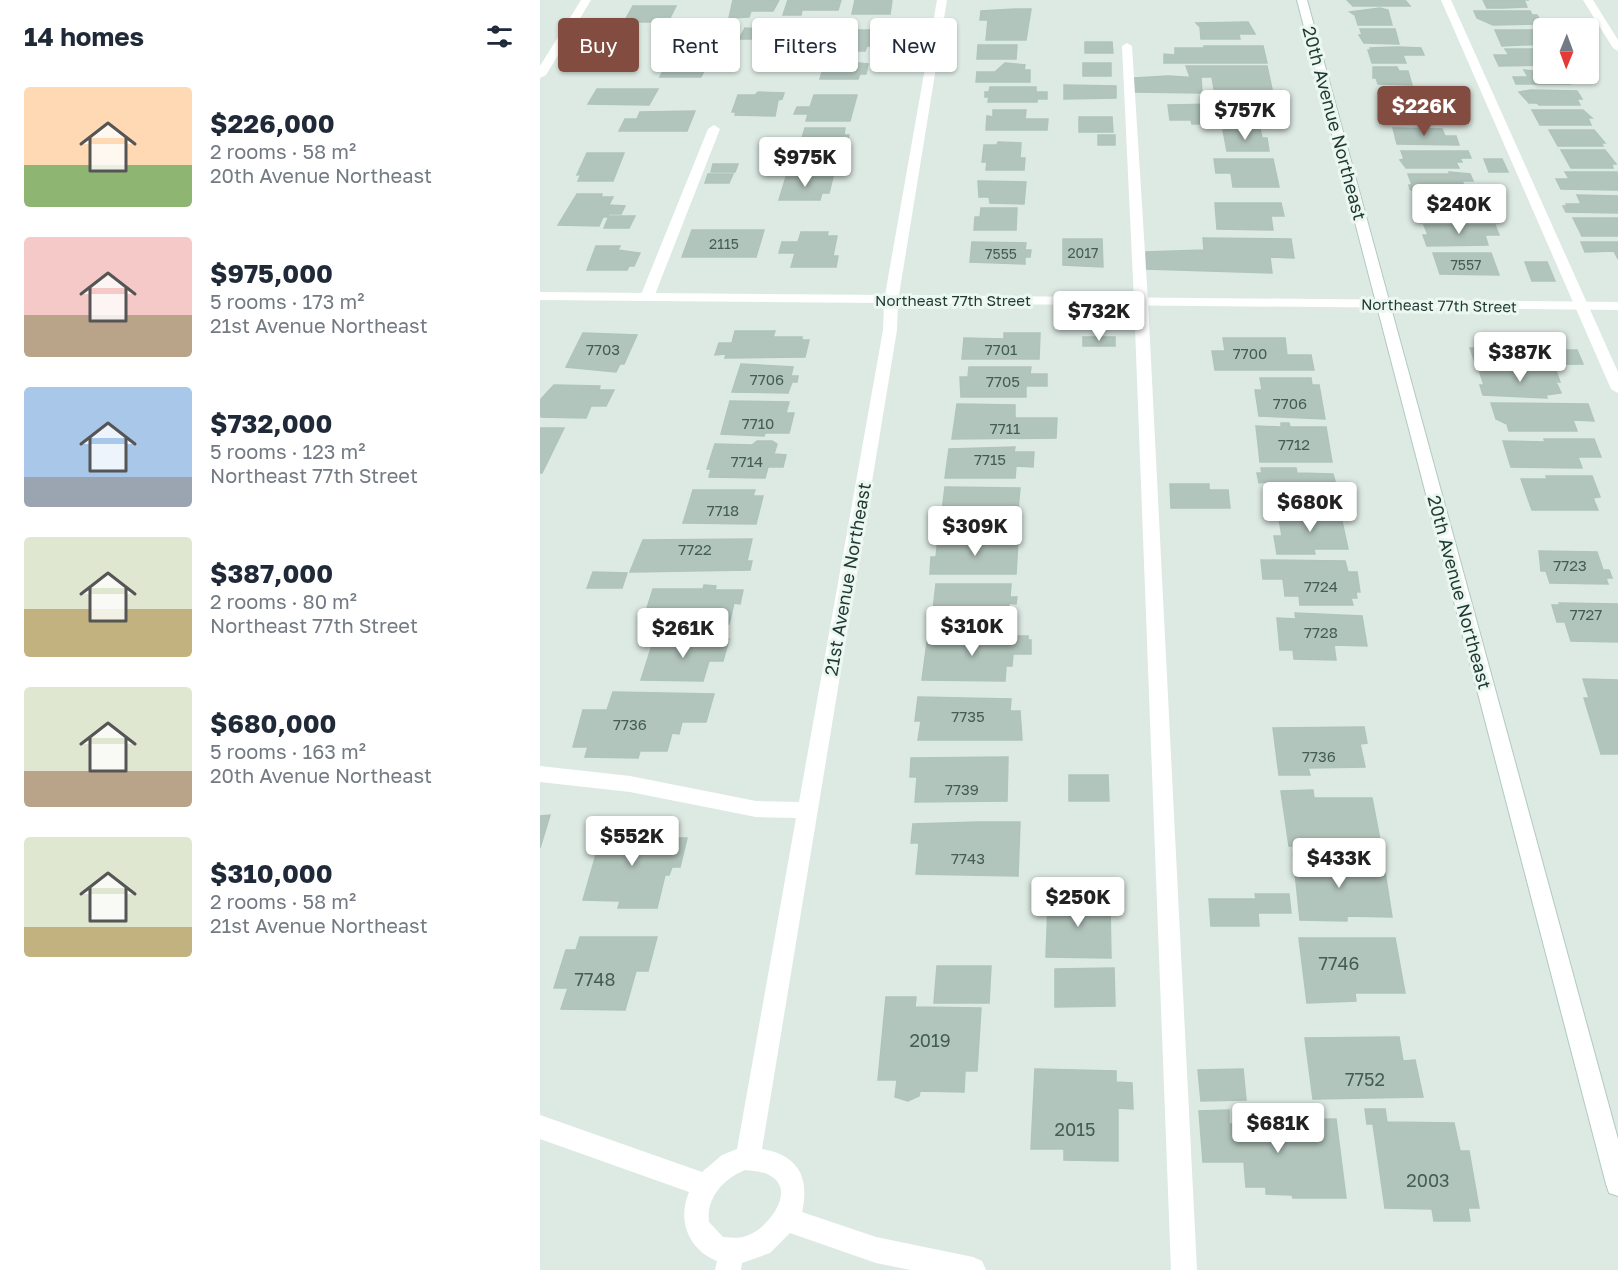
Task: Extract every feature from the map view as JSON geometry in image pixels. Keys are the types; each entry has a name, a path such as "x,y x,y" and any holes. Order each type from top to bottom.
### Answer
{"street":[{"path":"540,75 586,0"},
{"name":"21st Avenue Northeast","path":"748,1158 890,330 891,300 942,0"},
{"name":"20th Avenue Northeast","path":"1302,0 1618,1184"},
{"path":"1446,0 1618,389"},
{"path":"1588,0 1618,48"},
{"path":"1127,46 1141,301 1184,1270"},
{"path":"647,297 714,129"},
{"name":"Northeast 77th Street","path":"540,296 1618,306"},
{"path":"540,774 630,784 756,809 808,810"},
{"path":"540,1127 705,1185"},
{"path":"748,1158 774,1163 786,1172 794,1200 788,1220 769,1243 730,1261 721,1251 709,1244 700,1232 696,1216 698,1200 705,1185 715,1172 729,1162 748,1158"},
{"path":"788,1220 876,1250 973,1270"}],"building":[{"path":"733,0 779,0 773,11 751,11 749,17 729,18"},
{"path":"788,0 841,0 838,10 802,10 801,15 783,15"},
{"path":"855,0 892,0 890,14 852,14"},
{"path":"1347,0 1405,0 1410,6 1353,6"},
{"path":"1483,0 1524,0 1527,7 1487,8"},
{"path":"633,6 676,6 670,18 651,18 651,22 639,22 639,18 626,18"},
{"path":"1380,8 1388,10 1392,25 1358,25 1355,15 1350,12"},
{"path":"1031,9 1026,40 986,40 988,20 980,20 981,11"},
{"path":"1474,11 1530,11 1532,15 1537,15 1539,18 1533,18 1533,24 1493,25 1477,18"},
{"path":"1248,22 1255,34 1239,34 1240,39 1201,39 1200,27 1196,23"},
{"path":"745,28 752,29 752,39 740,39"},
{"path":"1360,29 1395,29 1399,44 1364,43 1359,35 1362,35"},
{"path":"858,30 870,30 870,46 867,46 865,51 858,51"},
{"path":"1495,30 1533,30 1533,45 1502,46"},
{"path":"1085,42 1112,42 1113,53 1085,53"},
{"path":"978,45 1017,45 1016,59 977,59"},
{"path":"1204,46 1263,46 1267,63 1164,63 1164,54 1175,55 1175,48 1204,48"},
{"path":"1370,48 1421,48 1424,55 1403,55 1406,63 1372,63 1368,50 1371,50"},
{"path":"1505,49 1533,49 1533,65 1499,66 1494,55 1509,55"},
{"path":"858,63 868,64 866,74 860,74 858,79 820,79 822,72 858,72"},
{"path":"1005,63 1025,65 1024,70 1030,70 1030,82 976,82 977,72 995,72"},
{"path":"1083,63 1111,63 1111,76 1083,76"},
{"path":"1186,66 1267,66 1272,89 1214,89 1212,77 1190,77"},
{"path":"1373,67 1397,67 1399,71 1408,71 1412,85 1378,84 1376,78 1373,78"},
{"path":"1524,70 1533,71 1533,84 1516,84 1513,77 1528,77"},
{"path":"662,72 704,72 701,77 660,77"},
{"path":"1168,76 1201,78 1202,93 1134,92 1134,78"},
{"path":"1064,85 1116,86 1116,98 1064,99"},
{"path":"990,87 1036,87 1036,92 1047,92 1047,99 1037,99 1037,102 988,102 989,97 985,97 985,92 989,92"},
{"path":"597,89 658,89 649,105 588,104"},
{"path":"1380,89 1438,89 1441,97 1431,97 1433,103 1385,103 1383,97 1379,97 1378,93 1382,94"},
{"path":"1577,91 1582,99 1577,99 1580,105 1539,105 1529,103 1519,92"},
{"path":"758,92 784,93 782,99 778,100 775,116 735,115 736,112 732,112 738,95 755,95"},
{"path":"814,95 857,95 850,121 806,121 808,114 794,114 797,107 810,107"},
{"path":"1168,105 1249,105 1251,113 1264,113 1267,123 1192,124 1191,120 1170,120"},
{"path":"1386,109 1436,109 1442,124 1391,124 1384,113 1388,114"},
{"path":"993,110 1026,110 1025,119 1048,119 1047,130 986,130 987,116 993,117"},
{"path":"1532,110 1583,110 1592,118 1588,118 1591,125 1540,125"},
{"path":"695,111 687,131 619,131 625,119 637,119 640,112"},
{"path":"1079,117 1112,117 1113,132 1079,132"},
{"path":"805,128 845,128 844,135 849,135 846,148 799,148"},
{"path":"1393,128 1442,129 1445,136 1456,136 1459,145 1397,144"},
{"path":"1260,129 1262,138 1267,138 1269,151 1227,151 1223,130"},
{"path":"1549,130 1594,130 1605,143 1601,143 1603,146 1558,146"},
{"path":"1098,135 1115,135 1115,145 1098,145"},
{"path":"998,142 1021,143 1020,158 1025,158 1024,170 986,170 987,162 982,162 984,145 997,145"},
{"path":"1561,150 1605,150 1616,164 1612,164 1613,168 1571,168"},
{"path":"1401,151 1468,151 1471,158 1460,158 1462,162 1456,162 1459,168 1406,168 1400,160 1404,159"},
{"path":"587,153 624,153 613,181 578,181 581,174 577,175"},
{"path":"846,153 843,172 802,172 806,158 799,158 800,154"},
{"path":"1214,159 1273,159 1279,187 1233,187 1231,173 1216,173"},
{"path":"1484,159 1502,159 1508,172 1489,172"},
{"path":"713,164 738,164 735,172 711,172"},
{"path":"1449,172 1470,174 1473,181 1462,181 1467,192 1414,192 1410,189 1409,185 1412,185 1408,174 1450,174"},
{"path":"1565,172 1617,172 1618,190 1561,189 1556,179 1569,179"},
{"path":"708,174 733,174 729,183 705,183"},
{"path":"786,177 833,177 829,193 822,193 820,200 779,200"},
{"path":"978,181 1026,182 1024,204 990,203 989,197 979,197"},
{"path":"577,194 602,194 601,197 613,197 609,205 625,206 621,214 609,214 603,217 599,226 558,225"},
{"path":"1577,195 1618,196 1618,213 1566,212 1563,206 1567,206 1566,204 1581,204"},
{"path":"1416,199 1470,199 1473,206 1478,206 1479,210 1474,210 1477,218 1423,218 1416,208 1419,208"},
{"path":"1215,203 1281,203 1284,216 1271,216 1273,230 1217,229"},
{"path":"981,208 1017,208 1016,230 974,230 975,217 980,217"},
{"path":"609,216 635,216 629,228 604,228"},
{"path":"1573,218 1618,218 1618,236 1582,236"},
{"path":"1424,225 1495,225 1499,235 1485,235 1488,245 1427,246 1423,235 1428,235"},
{"path":"692,230 764,230 756,257 682,257"},
{"path":"801,232 828,232 827,236 837,236 833,256 838,256 836,267 791,267 795,253 779,253 782,242 798,242"},
{"path":"1203,238 1291,239 1294,258 1270,257 1272,273 1146,269 1146,252 1204,250"},
{"path":"1063,239 1102,239 1103,267 1063,265"},
{"path":"972,242 1026,243 1025,250 1031,250 1030,257 1025,257 1025,264 970,262"},
{"path":"1581,242 1618,242 1618,259 1614,251 1585,252"},
{"path":"596,246 620,246 618,250 640,253 634,266 629,266 627,270 587,270"},
{"path":"1433,253 1491,253 1499,275 1440,274"},
{"path":"1525,262 1547,262 1555,281 1532,281"},
{"path":"735,331 775,331 773,337 802,337 802,340 809,340 805,357 725,358 726,354 715,355 719,343 732,343"},
{"path":"583,333 637,335 624,364 620,364 616,372 566,367"},
{"path":"1004,333 1040,333 1039,359 962,359 964,338 1004,339"},
{"path":"1083,337 1115,337 1115,346 1083,346"},
{"path":"1223,338 1285,338 1287,355 1311,355 1314,370 1215,370 1212,351 1225,351"},
{"path":"1551,339 1555,350 1577,350 1583,364 1476,365 1470,348 1495,348 1492,340"},
{"path":"741,364 793,367 791,376 798,376 797,382 792,382 788,393 732,392"},
{"path":"969,367 1031,367 1030,374 1047,374 1047,386 1026,386 1026,397 961,397 960,377 968,377"},
{"path":"1479,370 1556,371 1560,382 1551,382 1557,384 1561,393 1546,395 1547,398 1483,395 1480,385 1484,385"},
{"path":"1260,378 1311,378 1312,385 1319,385 1325,419 1259,416 1255,390 1262,390"},
{"path":"554,385 600,386 599,390 614,390 606,406 591,406 586,418 541,417 540,400"},
{"path":"730,401 789,402 786,413 794,413 789,433 765,433 764,436 721,434"},
{"path":"1491,403 1588,404 1594,421 1573,420 1577,431 1509,431 1507,424 1496,419"},
{"path":"957,404 1015,405 1015,418 1057,418 1056,438 952,439"},
{"path":"1281,423 1289,423 1290,427 1326,427 1332,462 1260,462 1256,426 1281,427"},
{"path":"540,428 564,428 542,473 540,473"},
{"path":"1544,439 1594,439 1601,457 1578,457 1582,468 1511,467 1503,441 1545,442"},
{"path":"757,441 772,441 777,444 774,454 786,455 783,467 768,467 765,478 709,477 711,469 707,469 715,444 752,445"},
{"path":"1015,447 1014,452 1034,452 1033,467 1016,466 1015,478 945,478 949,449"},
{"path":"1261,468 1296,468 1297,473 1333,474 1336,485 1342,485 1344,496 1336,496 1338,506 1269,507 1266,482 1259,483 1257,473 1262,473"},
{"path":"1546,476 1592,476 1600,497 1593,498 1598,510 1532,510 1521,479 1547,479"},
{"path":"1170,484 1209,484 1209,490 1228,490 1230,508 1171,508"},
{"path":"945,487 1020,488 1017,521 941,520"},
{"path":"693,490 755,490 753,496 763,496 756,524 683,523"},
{"path":"1340,512 1348,549 1314,549 1315,554 1277,554 1274,536 1282,536 1278,513"},
{"path":"752,539 747,561 752,561 750,570 630,572 643,540"},
{"path":"938,539 1018,540 1016,574 930,574 931,557 936,557"},
{"path":"1539,551 1597,552 1603,570 1609,570 1612,578 1606,578 1608,584 1550,583 1546,571 1541,571"},
{"path":"1261,560 1345,561 1348,572 1357,572 1360,592 1356,592 1357,598 1351,598 1353,605 1300,605 1299,596 1285,596 1283,579 1263,579"},
{"path":"593,572 627,573 622,588 587,588"},
{"path":"936,584 1011,584 1010,597 1017,597 1016,604 1009,603 1008,620 932,619"},
{"path":"704,585 716,586 715,590 743,590 740,604 734,603 729,624 642,624 653,589 703,589"},
{"path":"1559,603 1618,604 1618,642 1571,641 1565,622 1557,622 1552,605 1560,605"},
{"path":"1295,613 1362,616 1367,646 1334,645 1336,660 1294,659 1293,650 1280,650 1277,618 1296,619"},
{"path":"928,635 1028,636 1028,640 1031,640 1031,654 1013,654 1012,666 1006,666 1005,681 922,680"},
{"path":"654,639 729,639 723,661 709,661 703,681 641,680"},
{"path":"1583,679 1618,680 1618,754 1601,754 1584,698 1589,698"},
{"path":"613,692 714,694 706,722 682,722 679,734 672,733 667,751 640,751 638,758 585,757 588,747 573,747 583,710 607,710"},
{"path":"918,697 1011,699 1010,711 1020,711 1022,740 918,740 921,721 915,721"},
{"path":"1364,727 1367,743 1360,744 1365,767 1308,768 1310,775 1279,775 1273,728"},
{"path":"1008,757 1007,801 915,802 917,777 910,777 911,758"},
{"path":"1069,775 1108,775 1109,801 1069,801"},
{"path":"1313,790 1314,798 1372,798 1381,845 1289,846 1281,791"},
{"path":"550,815 540,848 540,816"},
{"path":"1020,822 1018,876 916,874 919,843 911,843 913,824"},
{"path":"643,826 640,838 687,838 680,867 672,867 669,875 665,875 657,908 618,908 620,901 583,900 604,827"},
{"path":"1293,853 1336,853 1337,863 1375,863 1376,871 1385,872 1392,917 1347,916 1347,921 1300,920"},
{"path":"1255,894 1289,894 1291,913 1258,913 1259,926 1211,926 1209,899 1256,899"},
{"path":"1042,897 1094,897 1094,904 1110,904 1111,958 1046,957 1048,904 1042,904"},
{"path":"580,937 657,937 648,971 636,971 625,1010 561,1009 568,988 554,988 566,950 576,950"},
{"path":"1299,938 1395,938 1405,993 1355,993 1356,1001 1307,1003"},
{"path":"937,966 991,966 989,1003 934,1003"},
{"path":"1114,968 1115,1006 1055,1007 1055,969"},
{"path":"886,997 916,997 915,1007 981,1008 977,1071 965,1071 964,1092 920,1091 919,1096 908,1101 895,1097 897,1080 878,1080"},
{"path":"1399,1037 1403,1061 1415,1060 1423,1097 1313,1099 1305,1038"},
{"path":"1035,1069 1116,1071 1116,1082 1132,1083 1133,1109 1118,1108 1118,1161 1064,1160 1064,1149 1031,1149"},
{"path":"1243,1069 1246,1100 1201,1101 1198,1070"},
{"path":"1365,1109 1385,1109 1387,1122 1454,1123 1460,1151 1469,1151 1479,1208 1468,1208 1470,1221 1434,1221 1432,1209 1385,1208 1373,1124 1367,1124"},
{"path":"1229,1110 1229,1124 1254,1123 1253,1120 1336,1119 1346,1198 1293,1198 1292,1195 1266,1194 1266,1187 1246,1187 1244,1162 1203,1162 1199,1111"}]}
